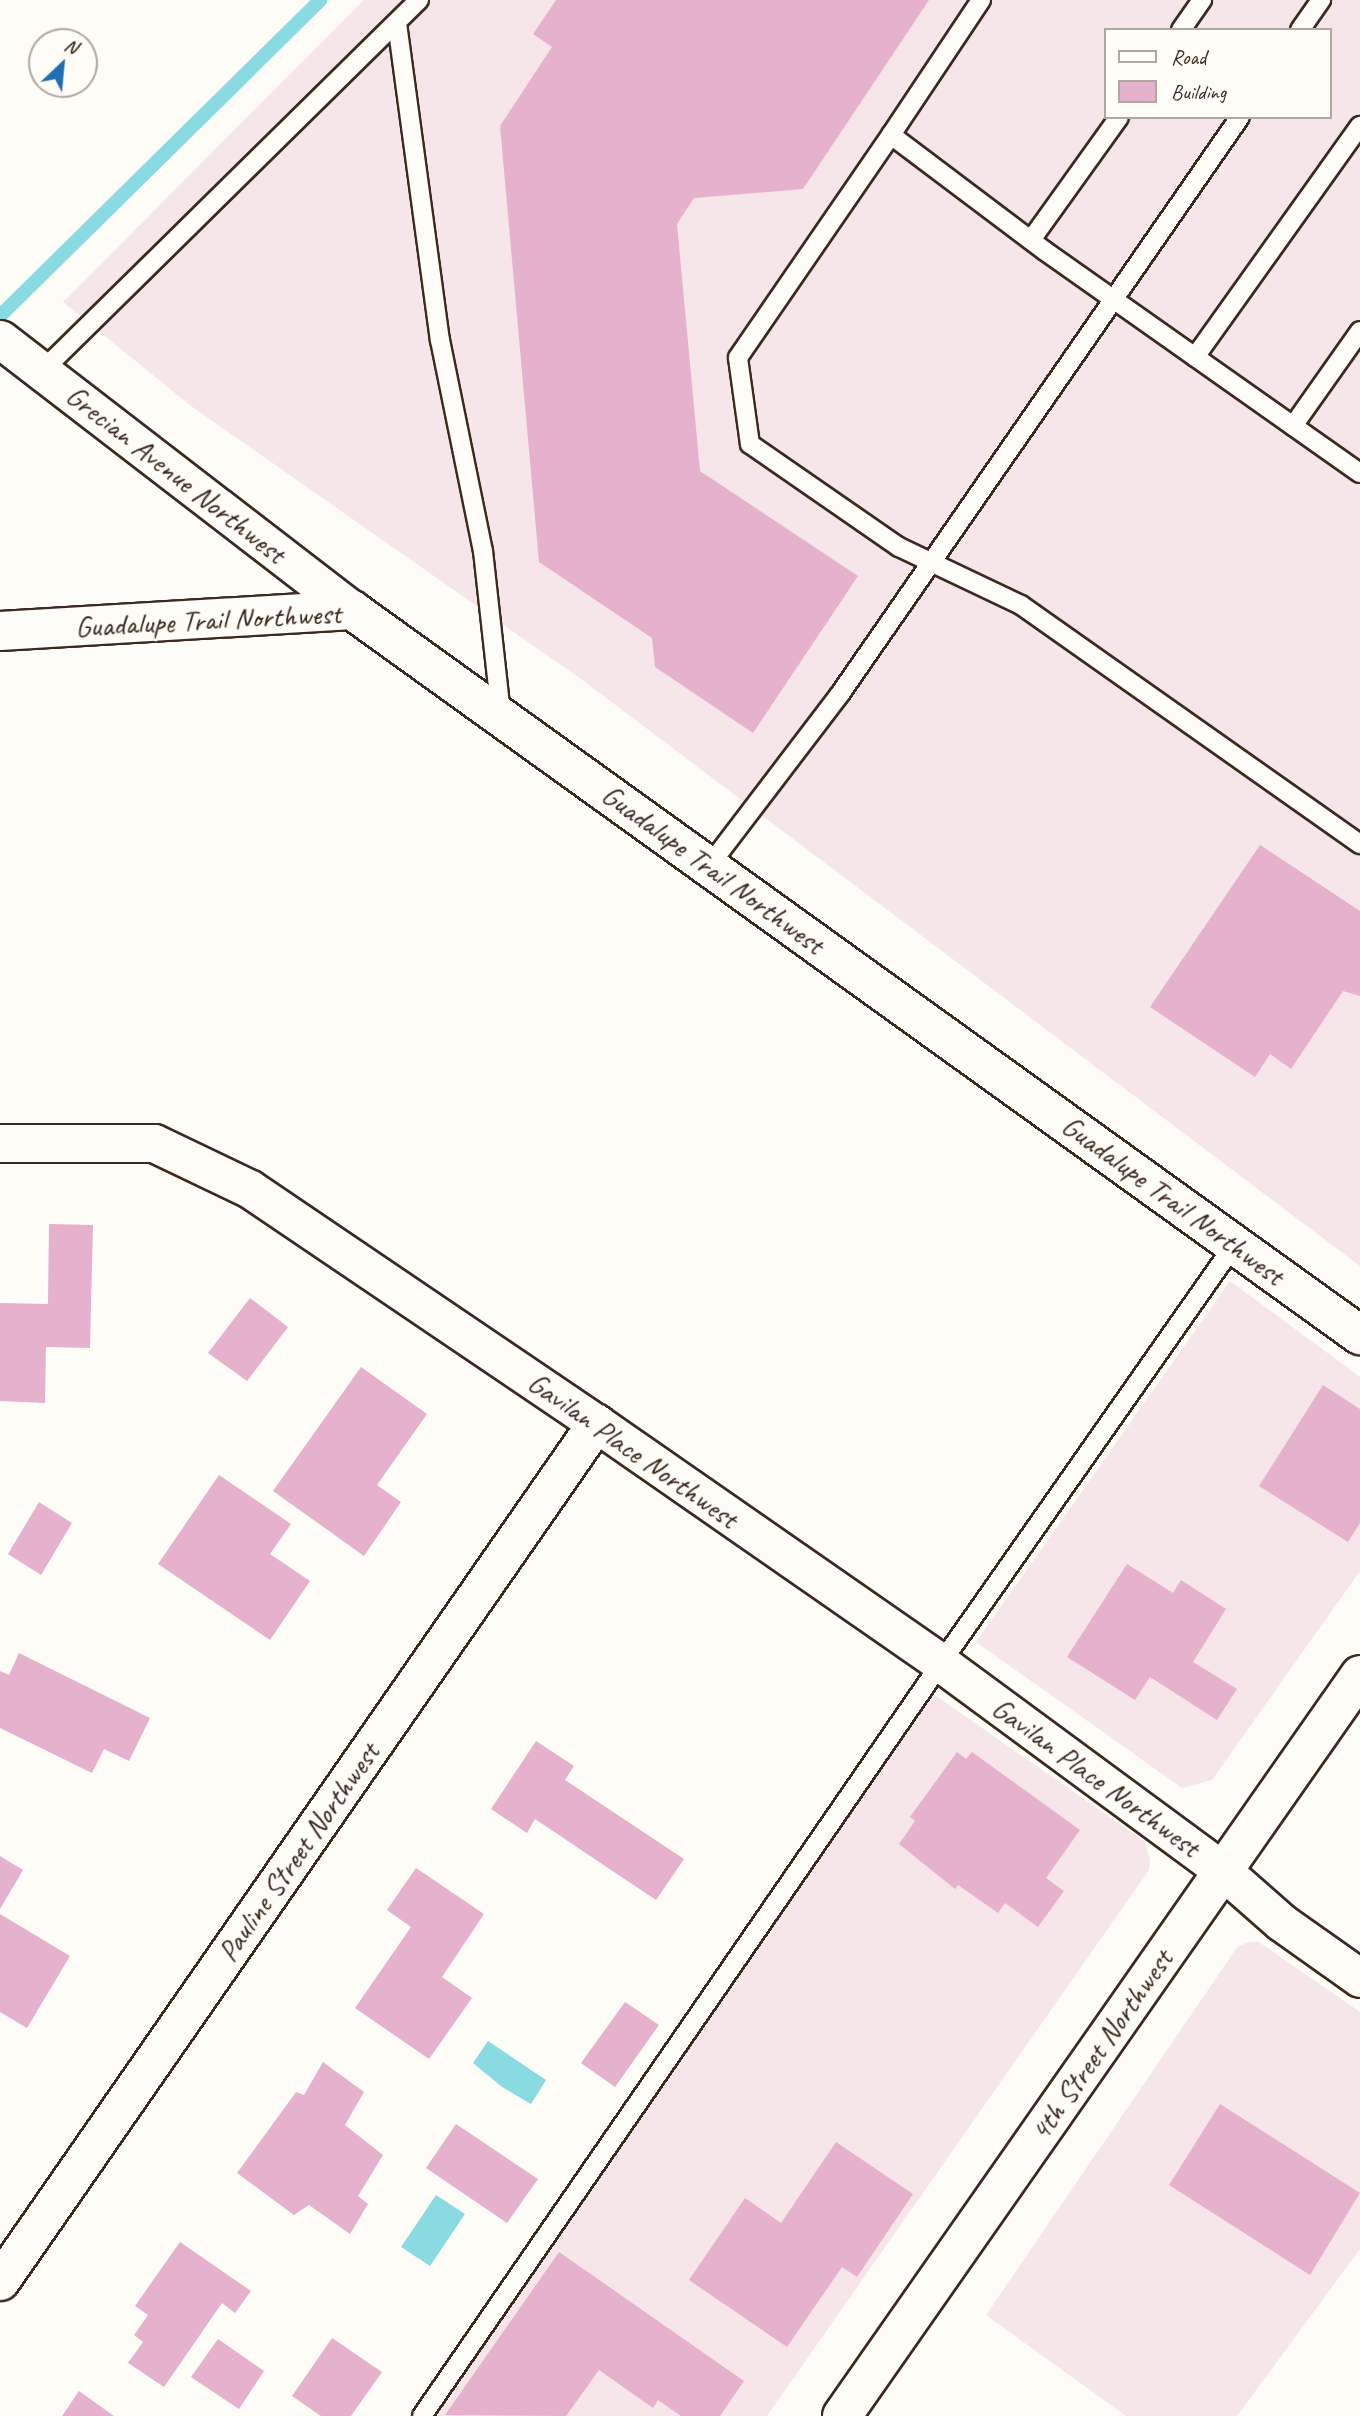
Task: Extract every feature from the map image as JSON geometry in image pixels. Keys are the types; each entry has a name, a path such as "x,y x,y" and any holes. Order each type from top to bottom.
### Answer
{"street":[{"name":"Grecian Avenue Northwest","path":"0,339 352,610"},
{"name":"Guadalupe Trail Northwest","path":"0,631 352,610 1360,1335"},
{"name":"Gavilan Place Northwest","path":"0,1143 154,1143 250,1189 596,1423 941,1663 1223,1871 1280,1922 1360,1978"},
{"name":"Pauline Street Northwest","path":"0,2281 596,1423"},
{"name":"4th Street Northwest","path":"842,2416 1360,1675"}],"lane":[{"path":"42,371 419,0"},
{"path":"981,0 738,358 750,444 899,547 1021,605 1360,844"},
{"path":"1182,28 1202,0"},
{"path":"1301,28 1321,0"},
{"path":"397,23 440,340 483,551 502,718"},
{"path":"1031,240 1118,119"},
{"path":"709,866 840,695 1239,119"},
{"path":"1195,357 1360,126"},
{"path":"891,135 1031,240 1360,473"},
{"path":"1293,426 1360,331"},
{"path":"422,2416 941,1663 1234,1245"}],"shaded area":[{"path":"364,0 1360,0 1360,1266 581,679 191,406 63,302"},
{"path":"1230,1281 1360,1377 1360,1571 1212,1780 1182,1788 976,1642"},
{"path":"929,1691 1144,1841 1150,1859 1149,1870 767,2416 434,2416 720,1992"},
{"path":"1259,1942 1360,2012 1360,2249 1237,2416 1126,2416 986,2315 1238,1946"}],"water":[{"path":"488,2041 546,2080 531,2104 502,2087 473,2063"},
{"path":"436,2195 465,2214 430,2266 401,2247"}],"building":[{"path":"556,0 929,0 803,189 694,198 677,224 700,471 858,576 753,733 655,667 652,638 539,562 500,126 552,47 533,34"},
{"path":"1260,845 1360,911 1360,996 1343,991 1291,1069 1270,1054 1255,1077 1150,1007"},
{"path":"49,1224 93,1225 90,1348 46,1347 45,1403 0,1401 0,1303 48,1304"},
{"path":"250,1298 288,1327 247,1381 208,1353"},
{"path":"361,1367 427,1414 377,1485 401,1502 364,1556 273,1491"},
{"path":"1323,1385 1360,1409 1360,1523 1348,1542 1259,1486"},
{"path":"219,1475 291,1524 270,1554 310,1581 270,1640 158,1564"},
{"path":"39,1502 72,1523 41,1575 8,1554"},
{"path":"1127,1564 1173,1593 1181,1580 1226,1609 1193,1662 1237,1689 1217,1720 1150,1677 1135,1700 1067,1657"},
{"path":"19,1653 150,1718 129,1761 104,1749 92,1773 0,1728 0,1671 9,1675"},
{"path":"536,1741 574,1766 565,1780 684,1859 656,1900 535,1819 527,1833 491,1809"},
{"path":"957,1752 966,1759 972,1752 1080,1830 1046,1878 1064,1891 1038,1927 1005,1903 998,1913 958,1885 955,1889 899,1844 915,1821 910,1817"},
{"path":"0,1856 23,1870 0,1909"},
{"path":"416,1868 484,1914 442,1977 472,1998 429,2059 355,2008 411,1927 387,1910"},
{"path":"0,1914 70,1956 27,2028 0,2012"},
{"path":"625,2002 659,2025 615,2087 581,2063"},
{"path":"323,2062 364,2092 345,2125 383,2155 358,2196 368,2204 350,2234 309,2205 294,2215 237,2173 296,2092 304,2095"},
{"path":"1220,2104 1360,2193 1310,2275 1169,2185"},
{"path":"456,2124 538,2179 507,2223 426,2168"},
{"path":"836,2142 913,2194 857,2277 842,2267 787,2347 689,2280 745,2198 781,2223"},
{"path":"180,2242 251,2291 235,2313 222,2303 164,2387 128,2363 143,2342 134,2335 148,2315 135,2306"},
{"path":"559,2252 744,2381 720,2416 681,2416 658,2400 653,2408 599,2370 566,2416 445,2415"},
{"path":"332,2338 382,2372 351,2416 321,2416 292,2396"},
{"path":"218,2339 264,2371 239,2409 191,2377"},
{"path":"79,2391 114,2416 62,2416"}],"waterway":[{"path":"0,316 320,0"}]}
